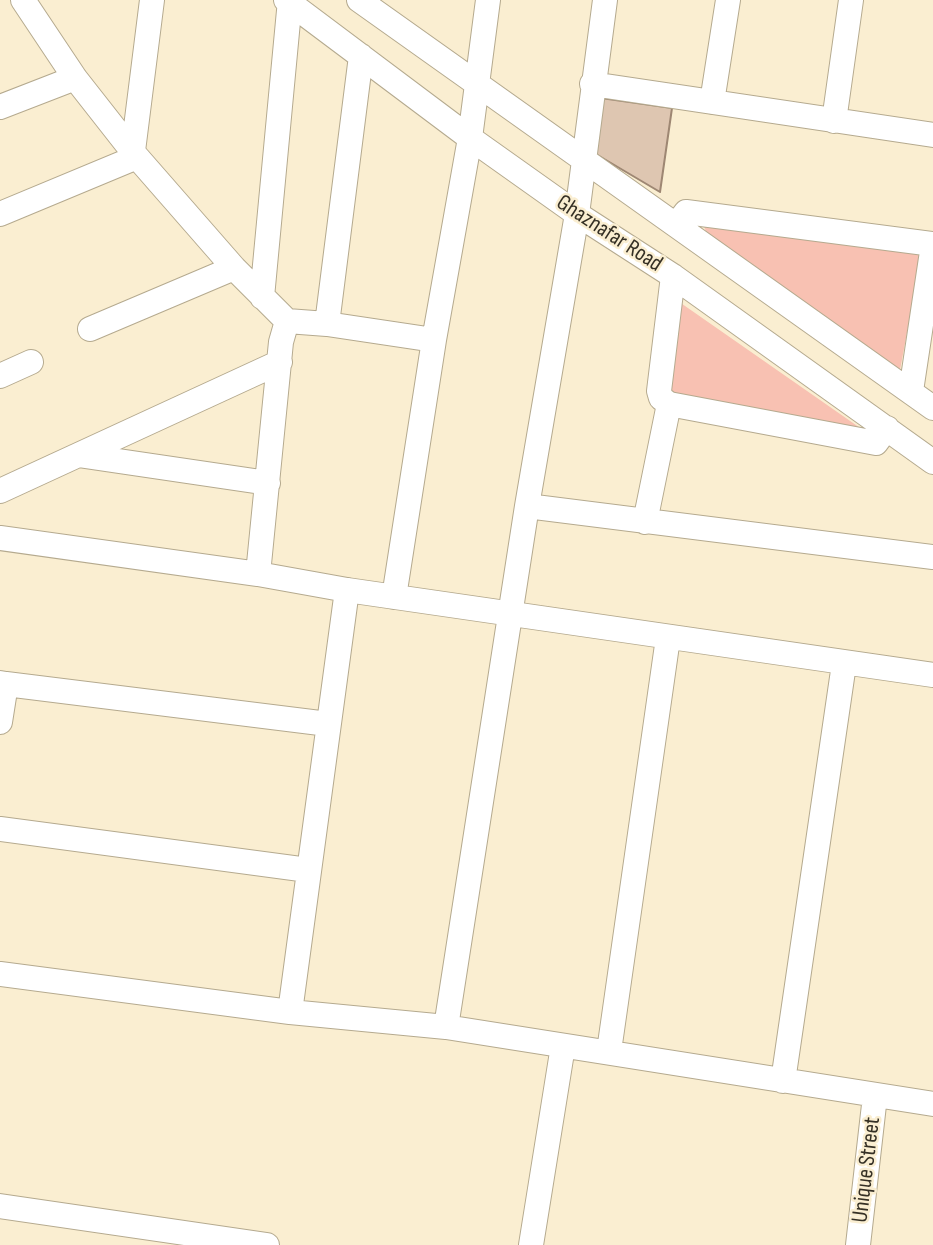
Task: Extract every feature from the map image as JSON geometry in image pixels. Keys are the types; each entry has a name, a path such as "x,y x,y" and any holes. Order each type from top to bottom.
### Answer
{"street":[{"path":"23,0 75,78 135,154 234,268 287,321 327,324 434,340"},
{"path":"135,154 152,0"},
{"path":"394,597 434,340 470,138 488,0"},
{"path":"446,1027 527,506 577,214 605,0"},
{"path":"712,102 728,0"},
{"path":"834,121 851,0"},
{"path":"262,297 288,1"},
{"name":"Ghaznafar Road","path":"288,1 470,138 577,214 673,276 933,462"},
{"name":"Ghaznafar Road","path":"371,4 476,85 583,158 933,408"},
{"path":"327,324 361,56"},
{"path":"0,107 75,78"},
{"path":"592,84 933,135"},
{"path":"0,214 135,154"},
{"path":"676,225 687,212 933,244 911,391"},
{"path":"90,329 234,268"},
{"path":"673,276 659,391 661,398 669,404 876,443 887,428"},
{"path":"258,574 281,342 287,321"},
{"path":"0,376 31,362"},
{"path":"0,491 280,362"},
{"path":"645,522 669,404"},
{"path":"78,455 268,483"},
{"path":"527,506 933,557"},
{"path":"0,538 933,675"},
{"path":"290,1012 347,590"},
{"path":"609,1051 668,638"},
{"path":"783,1081 844,664"},
{"path":"0,722 3,683 328,724"},
{"path":"0,829 308,870"},
{"path":"0,974 290,1012 446,1027 933,1104"},
{"path":"531,1245 563,1046"},
{"name":"Unique Street","path":"858,1245 875,1096"},
{"path":"0,1206 267,1245"},
{"path":"120,1224 135,1245"}],"shaded area":[{"path":"701,220 923,247 900,370 710,240"},
{"path":"675,299 876,439 665,393"}],"building":[{"path":"601,98 672,108 660,192 594,153"}]}
